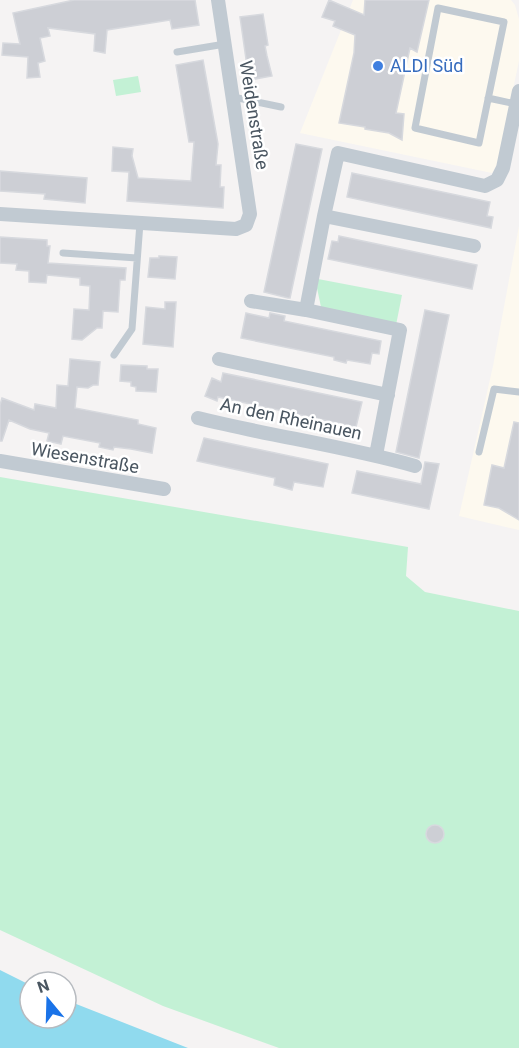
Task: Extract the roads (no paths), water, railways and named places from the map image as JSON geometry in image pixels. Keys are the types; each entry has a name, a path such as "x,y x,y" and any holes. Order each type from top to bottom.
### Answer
{"street":[{"name":"Weidenstraße","path":"140,223 236,229 246,225 250,214 218,0"},
{"path":"306,310 339,153 485,186 497,180 502,168 518,97"},
{"path":"0,214 140,223"},
{"path":"324,216 474,246"},
{"name":"An den Rheinauen","path":"251,301 399,330 376,455"},
{"path":"219,359 388,395"},
{"name":"An den Rheinauen","path":"198,418 261,433 376,455 415,466"},
{"name":"Wiesenstraße","path":"0,462 164,489"}],"lane":[{"path":"438,8 504,22 488,98 479,143 415,128 438,8"},
{"path":"177,52 225,44"},
{"path":"234,97 281,107"},
{"path":"488,98 518,97"},
{"path":"114,355 132,329 140,223"},
{"path":"63,253 137,258"},
{"path":"478,452 494,389 519,392"}],"water":[{"path":"0,970 18,979 18,1030 78,1030 78,1005 188,1048 0,1048"}],"place":[{"name":"ALDI Süd","path":"378,66"}]}
